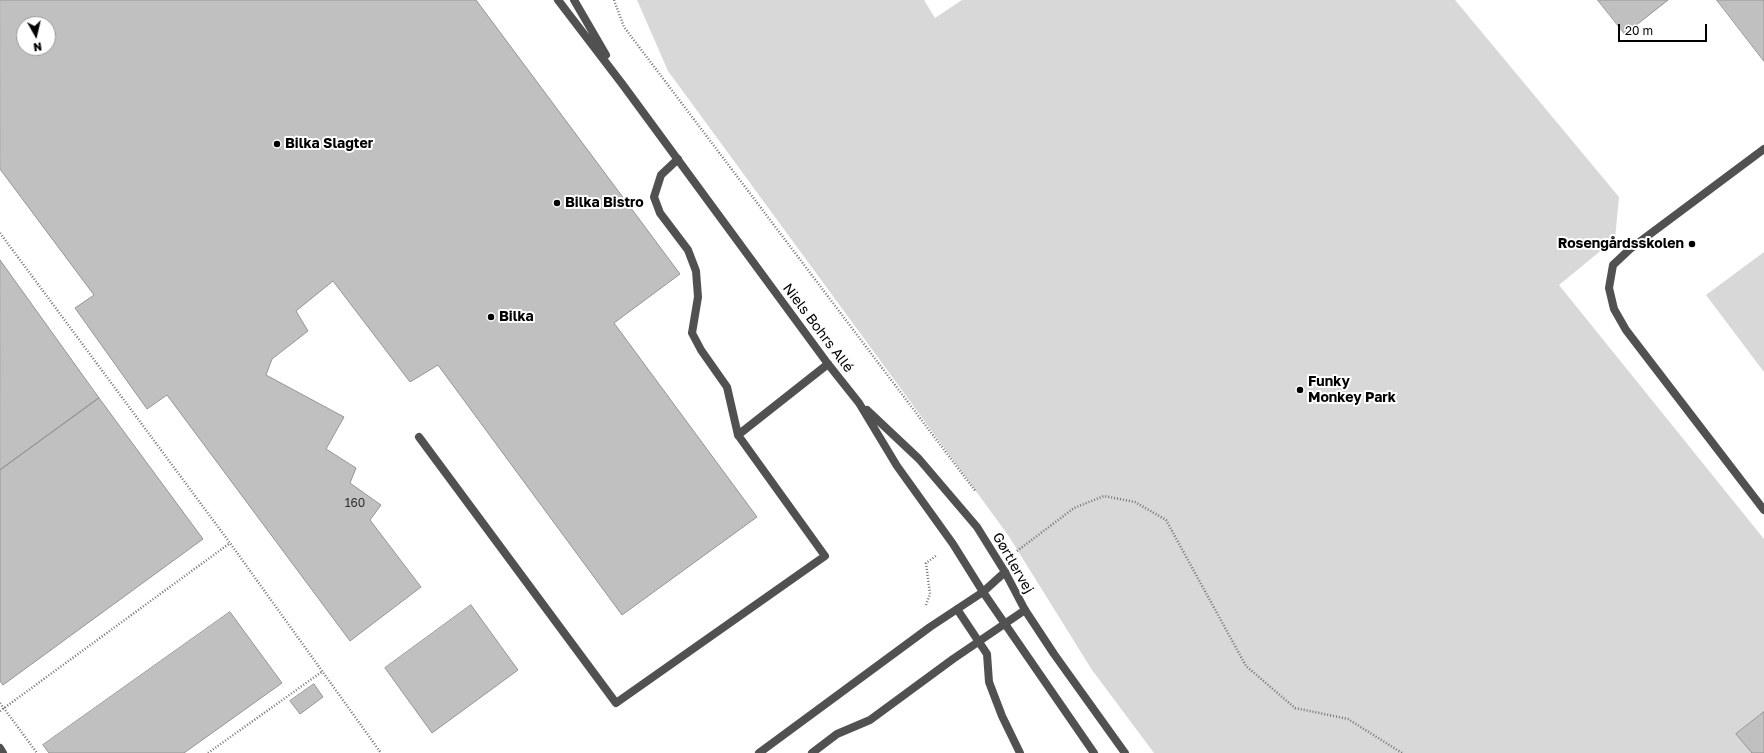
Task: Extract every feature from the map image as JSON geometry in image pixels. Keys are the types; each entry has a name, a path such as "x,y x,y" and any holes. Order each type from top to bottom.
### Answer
{"street":[{"name":"Niels Bohrs Allé","path":"558,0 624,85 828,364 859,402 897,466 953,544 983,592"},
{"name":"Niels Bohrs Allé","path":"574,0 624,85"},
{"path":"1764,150 1630,249 1613,265 1609,288 1614,309 1626,330 1764,510"},
{"path":"419,437 616,703 825,556 738,436 727,387 701,350 692,333 698,298 696,271 688,250 660,213 654,198 661,175 678,159"},
{"path":"738,436 828,364"},
{"name":"Gørtlervej","path":"859,402 919,459 977,527 1005,572 1025,610 1056,658 1125,753"},
{"path":"759,753 930,627 983,592 1005,572"},
{"path":"983,592 1094,753"},
{"path":"957,609 987,654 989,682 1002,716 1020,753"},
{"path":"812,753 837,734 870,720 979,641 1025,610"},
{"path":"0,748 3,753"}],"path":[{"path":"614,0 624,27 978,495"},
{"path":"0,233 230,543 381,753"},
{"path":"1017,551 1074,508 1104,496 1135,502 1166,520 1246,666 1295,708 1348,719 1402,753"},
{"path":"0,711 230,543"},
{"path":"925,608 930,594 926,563 953,544"},
{"path":"1013,545 1021,558"},
{"path":"208,753 323,671"},
{"path":"0,703 38,753"}],"shaded area":[{"path":"637,0 924,0 935,18 962,0 1455,0 1619,197 1615,239 1559,285 1764,539 1764,753 1154,753 1092,670 1008,535 668,71"},
{"path":"1764,252 1764,372 1706,295"}],"building":[{"name":"Bilka","path":"0,0 476,0 680,274 614,323 757,517 622,615 438,365 410,382 333,281 296,311 308,331 272,359 266,375 344,417 326,449 356,468 350,483 381,505 370,520 421,587 350,641 167,395 147,409 75,308 94,295 0,169"},
{"path":"1598,0 1668,0 1625,34"},
{"path":"1717,0 1764,0 1764,61"},
{"path":"0,260 99,398 0,470"},
{"path":"99,398 203,539 3,685 0,681 0,470"},
{"path":"471,605 518,670 432,733 385,668"},
{"path":"230,612 282,683 184,753 49,753 43,745"},
{"path":"314,684 323,697 300,714 290,701"},
{"path":"1764,712 1764,753 1752,753 1736,734"}],"place":[{"name":"Bilka Slagter","path":"277,144"},
{"name":"Bilka Bistro","path":"557,203"},
{"name":"Rosengårdsskolen","path":"1692,244"},
{"name":"Bilka","path":"491,317"},
{"name":"Funky Monkey Park","path":"1300,390"}]}
